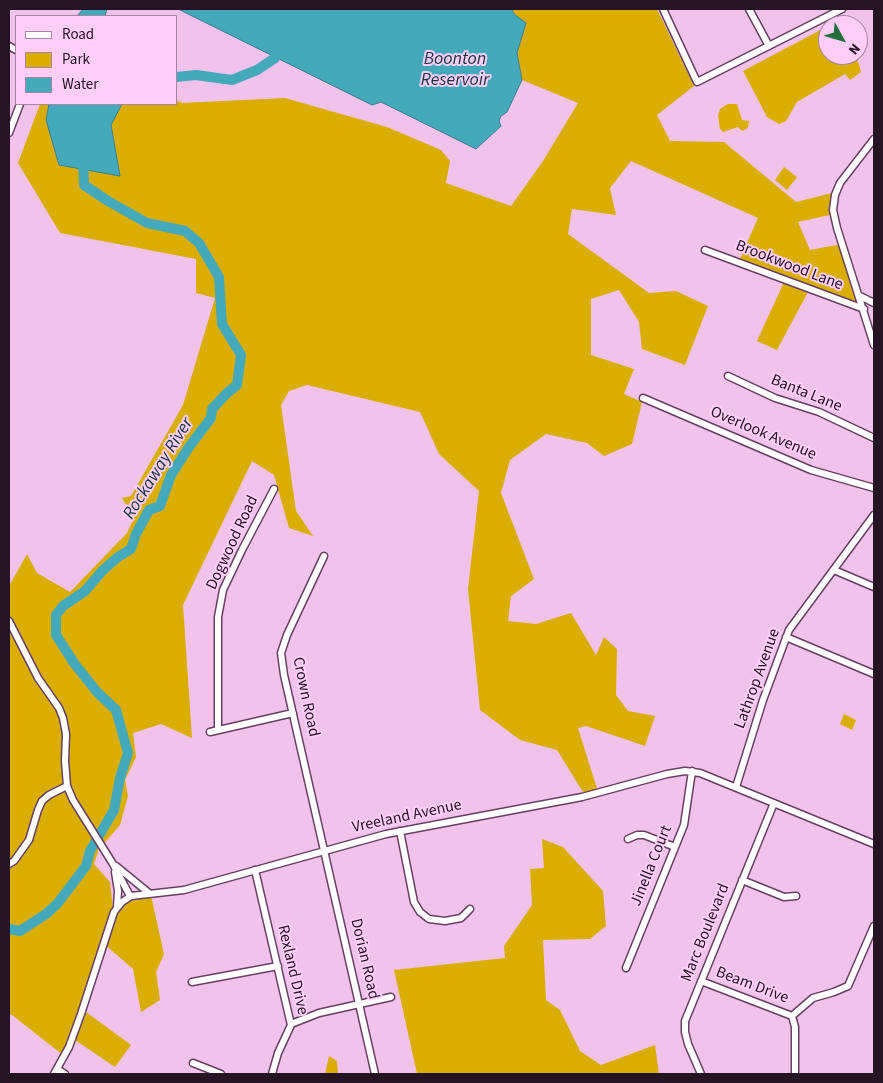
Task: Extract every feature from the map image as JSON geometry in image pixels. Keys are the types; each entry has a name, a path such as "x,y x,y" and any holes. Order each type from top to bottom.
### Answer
{"street":[{"path":"664,9 697,82 838,10"},
{"path":"749,9 768,46"},
{"path":"9,134 20,105"},
{"path":"874,139 844,178 835,195 834,202 837,228 874,345"},
{"name":"Brookwood Lane","path":"705,250 864,309"},
{"path":"860,296 874,303"},
{"name":"Banta Lane","path":"728,376 775,398 819,412 874,438"},
{"name":"Overlook Avenue","path":"643,398 811,470 874,488"},
{"name":"Dogwood Road","path":"218,730 218,617 223,590 274,489"},
{"name":"Lathrop Avenue","path":"736,787 763,700 789,630 874,515"},
{"name":"Crown Road","path":"324,556 287,635 281,653 325,850"},
{"path":"834,570 874,587"},
{"path":"9,621 38,678 59,708 63,718 66,734 65,761 67,786 79,810 113,864 130,896 116,909 111,920 82,1014 69,1048 55,1072 65,1074"},
{"path":"786,637 874,674"},
{"path":"210,732 293,713"},
{"name":"Vreeland Avenue","path":"130,896 184,890 400,831 582,797 667,774 692,772 736,787 874,844"},
{"name":"Jinella Court","path":"626,968 687,813 692,772"},
{"path":"9,864 14,861 29,840 42,801 49,795 67,786"},
{"name":"Marc Boulevard","path":"701,1074 688,1044 684,1025 774,803"},
{"path":"400,831 414,902 420,912 433,920 445,921 461,918 470,909"},
{"path":"628,839 637,835 644,835 675,847"},
{"name":"Dorian Road","path":"325,850 375,1074"},
{"path":"113,864 149,893"},
{"path":"113,864 118,890 116,909"},
{"name":"Rexland Drive","path":"255,870 291,1024 278,1053 272,1074"},
{"path":"742,880 784,896 796,896"},
{"path":"795,1074 795,1027 792,1016 813,998 848,986 874,926"},
{"path":"192,982 278,966"},
{"name":"Beam Drive","path":"701,981 792,1016"},
{"path":"291,1024 320,1013 391,997"},
{"path":"193,1063 221,1074"}],"green space":[{"path":"512,9 657,9 694,86 657,115 670,141 724,142 796,202 836,192 834,214 798,222 810,250 842,244 863,309 808,292 777,350 757,341 784,282 738,263 758,218 631,161 610,188 616,215 572,209 568,234 649,293 676,291 708,306 685,365 642,349 639,322 619,290 591,299 591,355 634,369 624,394 642,402 632,444 604,456 587,443 546,434 510,460 501,493 534,579 511,596 508,621 536,624 571,613 596,655 604,637 617,649 616,695 628,711 655,716 645,746 586,726 578,728 599,795 586,797 557,750 520,740 480,710 468,589 479,491 439,454 420,412 307,385 289,391 281,405 296,511 313,536 289,528 274,475 252,461 183,605 192,738 161,724 133,733 136,757 125,780 128,796 120,825 99,849 94,864 110,882 113,909 150,891 164,954 156,972 160,1000 141,1012 133,969 103,943 82,1009 131,1045 115,1067 72,1038 63,1055 9,1014 9,586 27,554 37,573 70,592 127,533 134,518 122,498 131,496 183,405 215,298 196,293 196,259 60,233 18,163 40,105 49,105 46,120 120,175 111,125 121,105 178,105 178,101 182,103 285,98 387,127 441,150 450,161 446,183 511,206 543,161 578,103 522,80 517,53 526,23 514,14"},
{"path":"818,31 818,65 859,65 861,72 850,80 845,74 797,102 786,121 779,124 767,117 743,71"},
{"path":"728,104 737,104 742,120 749,121 748,128 742,131 738,127 723,132 720,129 718,116 720,109"},
{"path":"784,167 797,177 787,190 775,180"},
{"path":"844,714 856,720 852,730 840,724"},
{"path":"542,839 563,847 603,891 606,926 590,939 543,940 546,1000 560,1010 580,1051 601,1065 655,1045 659,1074 417,1074 394,970 505,958 504,946 532,905 530,869 544,868"},
{"path":"329,1056 337,1061 338,1074 325,1074"}],"water":[{"path":"83,9 107,9 105,15 78,15"},
{"name":"Boonton Reservoir","path":"178,9 512,9 514,14 526,23 517,53 522,80 507,112 501,116 499,121 501,126 476,149 381,102 372,105"},
{"path":"49,105 121,105 111,125 120,176 59,165 46,120"}],"waterway":[{"name":"Rockaway River","path":"178,77 196,75 232,80 257,70 275,58 280,47"},
{"name":"Rockaway River","path":"9,929 20,931 46,914 57,904 86,866 90,851 114,810 120,778 128,753 116,710 97,692 74,663 56,635 56,615 63,606 85,591 103,570 131,549 136,534 149,510 160,506 171,475 211,418 212,409 237,385 241,355 222,324 219,277 199,243 185,231 147,223 84,185 83,156"}]}
